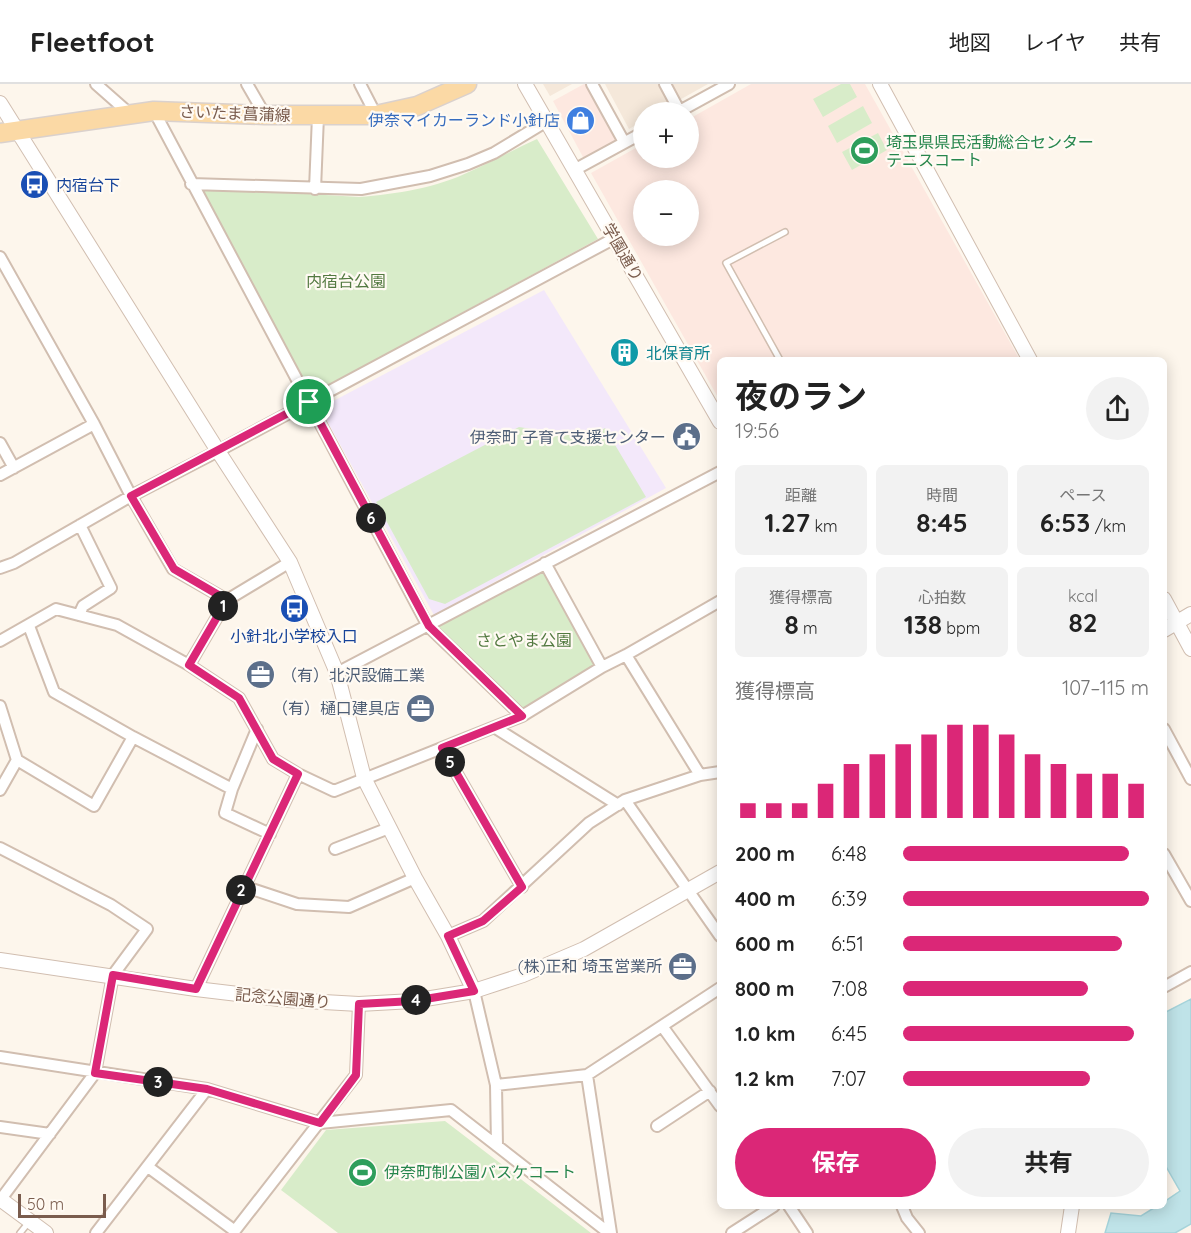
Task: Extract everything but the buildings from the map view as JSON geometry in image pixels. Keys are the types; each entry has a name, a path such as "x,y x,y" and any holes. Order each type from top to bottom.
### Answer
{"main road":[{"name":"さいたま菖蒲線","path":"8,131 154,111 318,116 376,115 417,106 467,84"}],"street":[{"path":"96,84 130,114"},
{"path":"247,84 265,115"},
{"path":"360,84 376,115"},
{"name":"学園通り","path":"525,84 717,417"},
{"path":"592,84 624,142"},
{"path":"665,84 674,102"},
{"path":"697,102 729,84"},
{"path":"880,84 1028,357"},
{"path":"0,103 8,131 290,562 337,673 364,778 415,878 448,936 474,991 496,1085 497,1146"},
{"path":"154,111 429,626 522,716"},
{"path":"315,189 318,116"},
{"path":"191,184 361,189 430,176 468,164 494,153 547,121"},
{"path":"576,169 633,138"},
{"path":"0,568 615,238"},
{"path":"0,257 94,424 131,496 174,569 227,600"},
{"path":"0,475 94,424"},
{"path":"0,443 14,468"},
{"path":"337,673 717,474"},
{"path":"80,525 111,588 83,606 80,615"},
{"path":"189,665 227,600 290,562"},
{"path":"545,563 602,667"},
{"path":"0,641 56,609 117,625 189,665 239,698 273,759 334,791 522,716 602,667 717,603"},
{"path":"1167,605 1191,649"},
{"path":"1167,628 1191,614"},
{"path":"28,626 54,692 232,789"},
{"path":"626,655 700,775"},
{"path":"0,706 17,760 94,806 133,737"},
{"path":"494,727 622,802 689,889 717,931"},
{"path":"257,729 232,789 225,813 270,834"},
{"path":"1167,735 1191,779"},
{"path":"442,748 522,887"},
{"path":"2,784 17,760"},
{"path":"448,936 483,921 589,824 622,802 700,775 717,772"},
{"path":"196,989 298,774"},
{"path":"335,849 389,828"},
{"path":"0,848 111,905 147,929 113,975 95,1073 1,1199 46,1233"},
{"path":"1167,859 1191,902"},
{"name":"記念公園通り","path":"0,960 288,1000 359,1004 413,1001 474,991 523,975 584,949 717,874"},
{"path":"1180,882 1191,876"},
{"path":"243,886 297,904 350,907 415,878"},
{"path":"1167,984 1191,972"},
{"path":"496,1085 587,1075 717,990"},
{"path":"148,1167 234,1232 356,1075 359,1004"},
{"path":"662,1026 717,1102"},
{"path":"0,1057 207,1089 320,1123 451,1110 610,1233"},
{"path":"587,1075 610,1233"},
{"path":"96,1233 207,1089"},
{"path":"657,1126 710,1091"},
{"path":"0,1127 50,1134"},
{"path":"732,1233 769,1209"},
{"path":"791,1209 807,1233"},
{"path":"904,1209 919,1233"},
{"path":"1068,1233 1072,1209"}],"lane":[{"path":"778,357 726,263 785,232"},
{"path":"20,1233 30,1220"}],"shaded area":[{"path":"543,84 572,84 550,96"},
{"path":"587,84 619,140 584,159 553,101"},
{"path":"605,84 708,84 676,102 633,102 633,127 629,129"},
{"path":"751,84 865,84 1018,357 717,357 717,396 591,173 633,150 633,168 699,168 699,113"},
{"path":"544,290 666,488 434,615 320,408"}],"green space":[{"name":"埼玉県県民活動総合センター テニスコート","path":"841,84 850,84 857,97 823,117 813,99"},
{"name":"埼玉県県民活動総合センター テニスコート","path":"863,106 872,123 837,143 828,126"},
{"name":"埼玉県県民活動総合センター テニスコート","path":"878,133 887,150 852,170 842,152"},
{"name":"内宿台公園","path":"537,139 598,239 312,394 201,194 205,188 359,197 402,192 458,177"},
{"path":"519,427 588,438 605,428 646,497 445,604 429,599 376,502"},
{"name":"さとやま公園","path":"545,563 602,667 522,716 428,626"},
{"path":"445,1121 591,1233 338,1233 281,1190 326,1130"}],"water":[{"path":"1191,999 1191,1224 1175,1233 1105,1233 1111,1213 1141,1216 1152,1209 1167,1209 1167,1200 1180,1191 1167,1168 1167,1011"}],"place":[{"name":"伊奈マイカーランド小針店","path":"581,120"},
{"name":"埼玉県県民活動総合センター テニスコート","path":"865,151"},
{"name":"内宿台下","path":"35,185"},
{"name":"北保育所","path":"625,353"},
{"name":"伊奈町 子育て支援センター","path":"687,437"},
{"name":"小針北小学校入口","path":"294,608"},
{"name":"（有）北沢設備工業","path":"260,675"},
{"name":"（有）樋口建具店","path":"421,708"},
{"name":"(株)正和 埼玉営業所","path":"683,966"},
{"name":"伊奈町制公園バスケコート","path":"363,1172"}],"route":[{"path":"309,402 429,626 522,716 442,748 522,887 483,921 448,936 474,991 413,1001 359,1004 356,1075 320,1123 207,1089 95,1073 113,975 196,989 298,774 273,759 239,698 189,665 227,600 174,569 131,496 309,402"}]}
